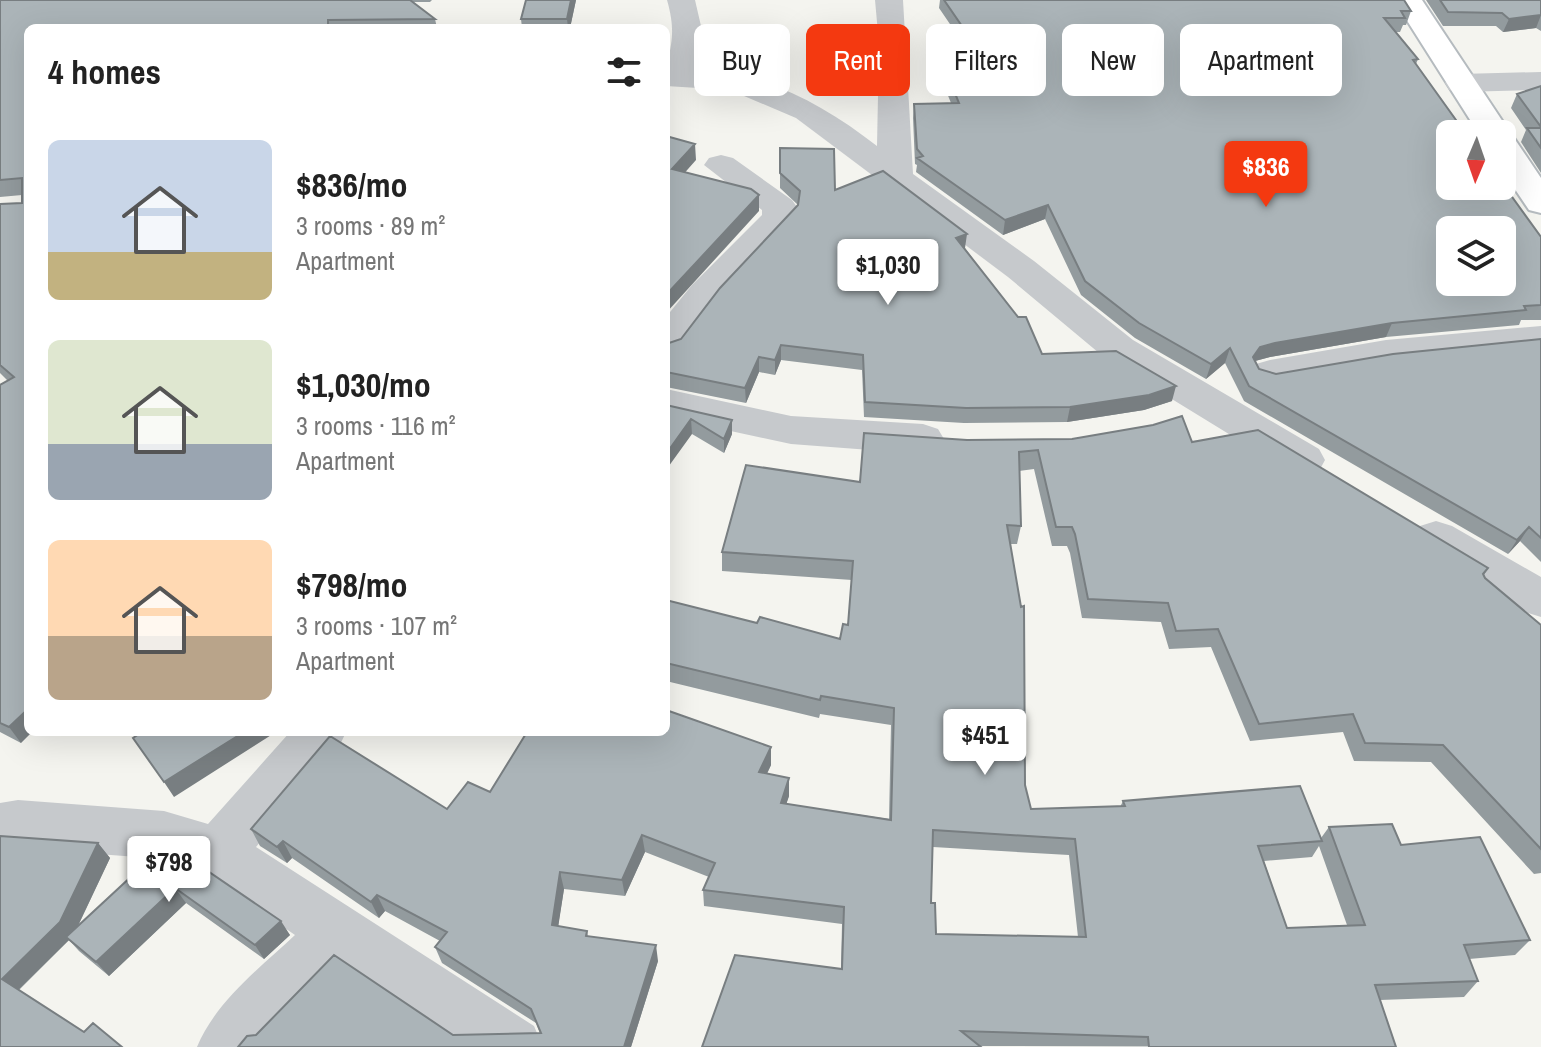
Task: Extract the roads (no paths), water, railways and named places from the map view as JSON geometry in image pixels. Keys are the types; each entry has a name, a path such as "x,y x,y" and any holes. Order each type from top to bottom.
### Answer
{"street":[{"path":"670,76 689,53 687,20 681,0"},
{"path":"889,0 895,35 893,153 897,178"},
{"path":"1408,0 1485,120"},
{"path":"670,76 738,79 820,117 1021,269 1119,349 1336,479"},
{"path":"1460,83 1541,81"},
{"path":"670,338 705,293 779,218 780,207 772,198 721,165"},
{"path":"1516,166 1541,203"},
{"path":"1270,373 1386,353 1541,338"},
{"path":"670,404 791,430 964,441"},
{"path":"1160,423 1213,406"},
{"path":"1404,519 1541,599"},
{"path":"218,852 318,736"},
{"path":"0,827 18,824 164,835 218,852 513,1047"},
{"path":"227,1047 260,1008 340,930"}]}
